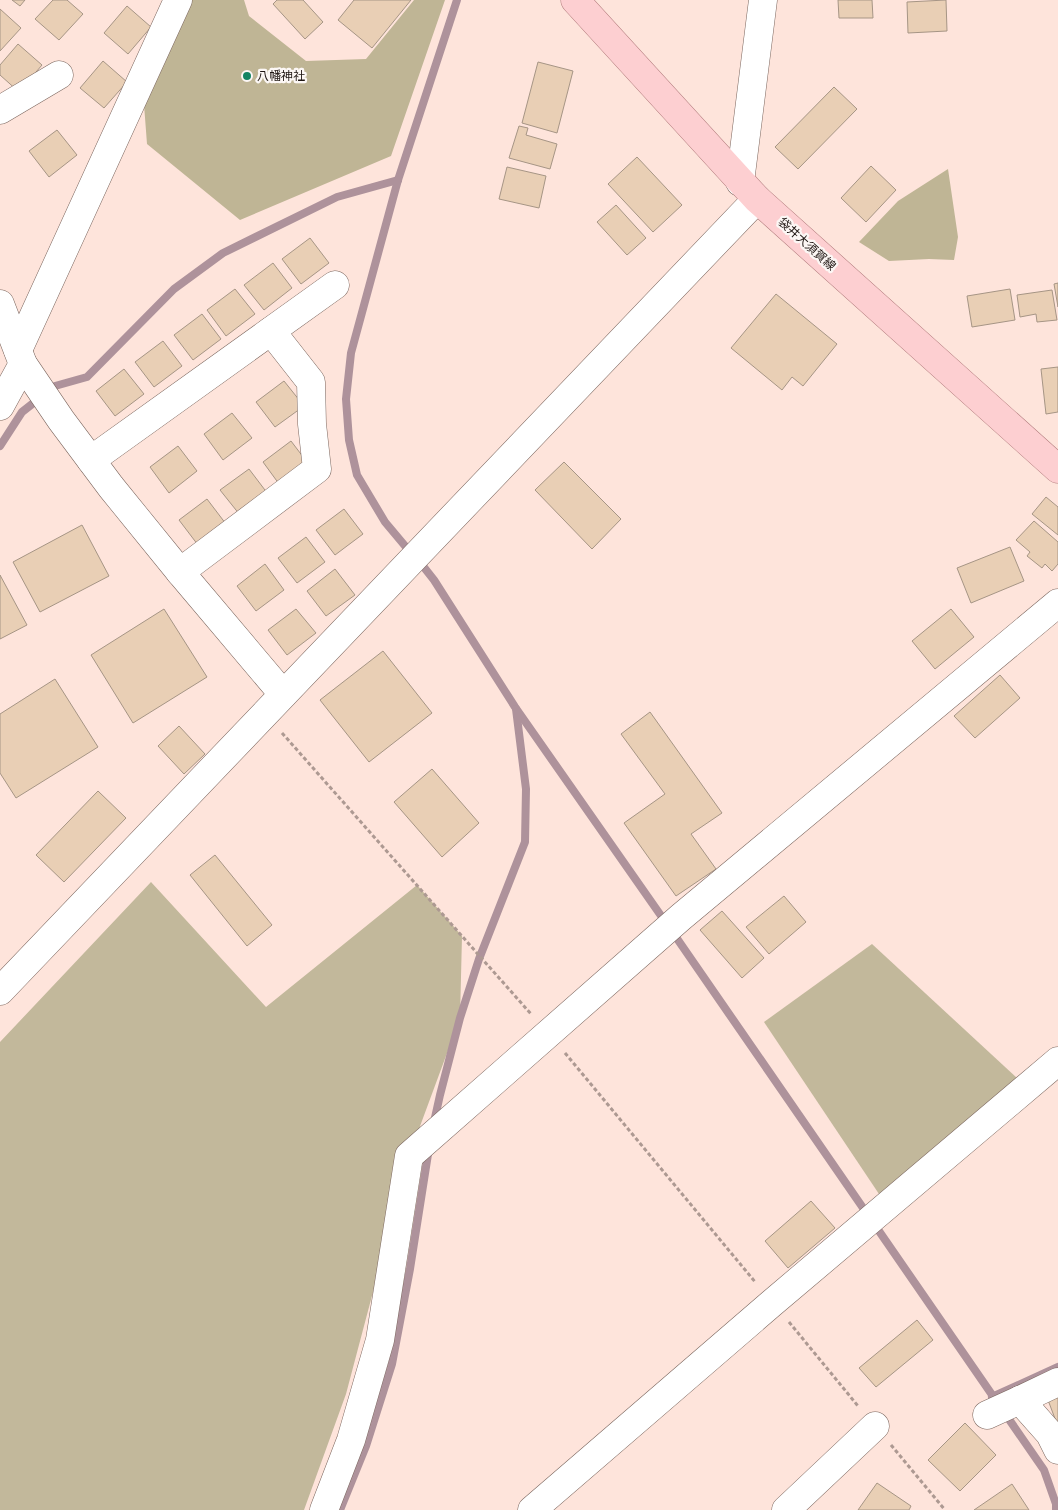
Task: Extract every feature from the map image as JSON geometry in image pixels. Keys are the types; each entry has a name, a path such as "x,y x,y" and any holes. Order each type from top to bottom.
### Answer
{"main road":[{"name":"袋井大須賀線","path":"574,0 749,190 1058,469"}],"street":[{"path":"0,406 178,0"},
{"path":"0,990 274,703 749,190 763,0"},
{"path":"0,110 59,75"},
{"path":"91,460 335,285"},
{"path":"0,304 21,357 91,460 180,572 274,703"},
{"path":"180,572 316,469 311,382 271,331"},
{"path":"324,1510 351,1440 380,1340 409,1156 681,917 1058,603"},
{"path":"532,1510 772,1302 1058,1061"},
{"path":"987,1415 1058,1382"},
{"path":"1020,1400 1050,1434 1058,1450"},
{"path":"786,1510 875,1426"}],"path":[{"path":"274,703 945,1510"}],"shaded area":[{"path":"178,0 244,0 249,16 306,61 366,59 414,0 445,0 391,156 240,220 147,144 142,78"},
{"path":"948,169 958,237 954,260 889,261 859,242 898,201"},
{"path":"151,882 266,1007 417,885 462,936 460,1018 409,1156 346,1394 304,1510 0,1510 0,1042"},
{"path":"872,944 1017,1078 881,1197 764,1022"}],"building":[{"path":"12,0 25,0 20,6"},
{"path":"53,0 67,0 83,14 59,40 35,19"},
{"path":"277,0 303,0 323,22 305,39 273,4"},
{"path":"354,0 411,0 372,48 338,20"},
{"path":"838,0 872,0 873,18 839,18"},
{"path":"946,0 947,31 908,33 907,2"},
{"path":"127,6 151,27 128,54 104,33"},
{"path":"0,9 21,28 0,51"},
{"path":"18,44 42,65 19,92 0,75 0,65"},
{"path":"103,61 127,82 104,108 80,88"},
{"path":"538,62 573,71 557,133 522,123"},
{"path":"834,87 857,109 798,169 775,147"},
{"path":"519,126 528,128 526,135 557,144 550,169 509,158"},
{"path":"57,130 77,155 49,177 29,151"},
{"path":"637,157 682,205 653,232 608,184"},
{"path":"871,166 896,190 866,222 841,198"},
{"path":"507,167 546,176 539,208 499,199"},
{"path":"616,205 646,238 627,255 597,222"},
{"path":"310,238 329,263 301,284 282,259"},
{"path":"273,263 292,288 264,310 244,285"},
{"path":"1058,283 1058,307 1054,284"},
{"path":"235,289 255,314 226,336 207,310"},
{"path":"1010,289 1015,320 972,327 967,296"},
{"path":"1052,290 1057,320 1037,322 1036,314 1020,317 1017,295"},
{"path":"776,294 837,344 803,386 792,377 782,390 731,348"},
{"path":"202,314 221,339 193,360 174,335"},
{"path":"163,341 182,366 154,387 135,362"},
{"path":"1058,367 1058,412 1046,414 1041,369"},
{"path":"124,369 144,394 115,416 96,391"},
{"path":"284,381 304,406 275,427 256,402"},
{"path":"232,413 252,438 223,460 204,434"},
{"path":"291,441 310,466 282,488 263,462"},
{"path":"178,446 197,471 169,493 150,467"},
{"path":"564,462 621,519 592,549 535,490"},
{"path":"249,469 268,494 240,515 220,490"},
{"path":"1046,497 1058,507 1058,535 1032,514"},
{"path":"207,499 226,524 198,545 179,520"},
{"path":"344,509 363,534 335,555 316,530"},
{"path":"1034,521 1058,542 1058,564 1052,571 1045,564 1042,568 1027,556 1030,552 1016,540"},
{"path":"82,525 109,576 40,612 13,562"},
{"path":"306,537 325,562 297,583 278,558"},
{"path":"1010,547 1024,581 971,603 957,568"},
{"path":"265,564 284,590 256,611 237,586"},
{"path":"335,569 355,595 326,616 307,591"},
{"path":"0,575 27,625 0,639"},
{"path":"164,609 207,677 133,723 91,655"},
{"path":"296,609 316,633 287,655 268,630"},
{"path":"951,609 974,637 935,669 912,641"},
{"path":"383,651 432,713 369,762 320,700"},
{"path":"1000,675 1020,698 975,738 954,716"},
{"path":"55,679 98,747 16,798 0,773 0,714"},
{"path":"650,712 722,813 691,834 716,869 676,896 624,823 665,794 621,734"},
{"path":"179,726 205,754 184,774 158,746"},
{"path":"432,769 479,823 442,857 394,802"},
{"path":"98,791 126,818 64,882 36,855"},
{"path":"215,855 272,925 247,946 190,875"},
{"path":"784,896 806,922 769,954 746,927"},
{"path":"722,911 764,958 742,978 700,930"},
{"path":"811,1201 835,1228 788,1268 765,1241"},
{"path":"917,1320 933,1340 876,1387 859,1368"},
{"path":"1058,1396 1058,1424 1057,1424 1048,1400"},
{"path":"965,1423 996,1455 960,1491 928,1460"},
{"path":"877,1483 911,1506 909,1510 858,1510"},
{"path":"1012,1484 1029,1510 974,1510"}],"waterway":[{"path":"411,553 385,522 357,475 349,440 346,399 351,353 398,180 457,0"},
{"path":"0,446 22,412 55,386 87,377 174,289 223,253 337,197 398,180"},
{"path":"419,561 434,580 515,707 1044,1470 1056,1504 1056,1510"},
{"path":"434,1122 460,1018 479,959 525,842 526,789 516,709"},
{"path":"340,1510 366,1446 392,1364 410,1269 429,1148"},
{"path":"992,1397 1058,1367"}],"place":[{"name":"八幡神社","path":"247,76"}]}
